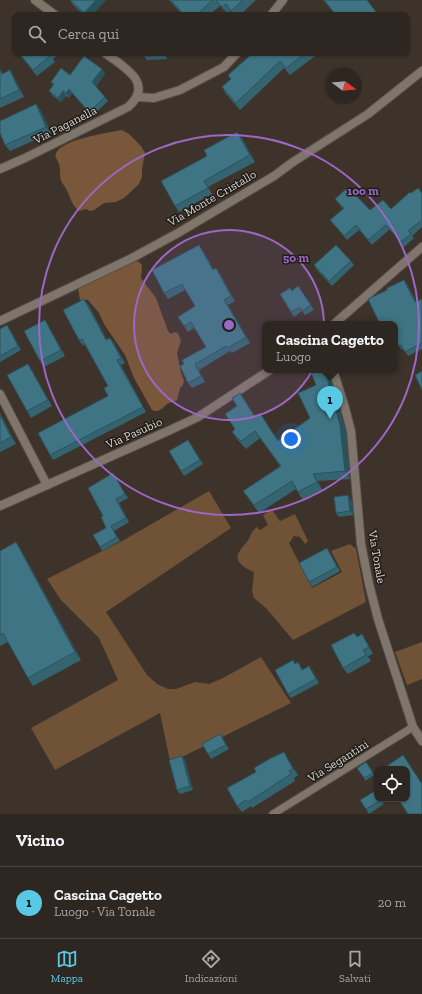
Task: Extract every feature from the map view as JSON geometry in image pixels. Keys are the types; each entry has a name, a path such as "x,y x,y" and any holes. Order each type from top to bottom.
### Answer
{"street":[{"path":"35,0 51,12"},
{"path":"273,12 283,0"},
{"path":"109,56 133,74 139,85 137,97 154,98 180,90 224,67 234,56"},
{"name":"Via Monte Cristallo","path":"0,321 132,258 178,233 274,176 293,162 368,114 422,71"},
{"name":"Via Paganella","path":"0,169 128,107 137,97"},
{"path":"337,321 422,248"},
{"name":"Via Pasubio","path":"0,506 198,417 265,373"},
{"name":"Via Tonale","path":"334,373 351,431 361,544 371,591 378,619 413,727 422,741"},
{"path":"0,394 47,485"}],"lane":[{"name":"Via Segantini","path":"273,814 413,727"}],"shaded area":[{"path":"122,130 129,134 141,146 145,153 142,177 139,184 124,198 116,202 104,203 90,211 86,209 79,211 72,203 60,178 60,168 55,156 56,153 60,148 76,140"},
{"path":"132,260 139,262 142,265 141,278 156,298 168,331 171,334 174,332 178,333 181,341 177,353 184,381 183,385 180,388 177,400 167,404 161,410 157,411 152,410 134,378 125,355 104,324 99,313 88,300 80,300 78,288 81,283"},
{"path":"209,491 231,528 106,612 147,675 157,684 168,689 176,689 195,682 209,684 261,657 291,703 176,760 170,761 160,713 55,770 31,728 118,680 99,638 61,600 47,579 122,541"},
{"path":"272,510 280,521 295,514 308,541 305,544 300,537 294,536 289,543 312,588 342,572 331,551 350,544 356,549 366,602 293,640 267,609 254,598 252,591 254,572 241,565 238,559 239,552 247,542 253,530 257,527 260,530 268,525 263,515"},
{"path":"422,642 422,679 407,685 395,652"}],"building":[{"path":"70,0 96,0 85,12 83,12"},
{"path":"171,0 213,0 199,12 181,12"},
{"path":"216,0 243,0 231,11 226,4 222,7"},
{"path":"324,0 367,0 376,12 334,12"},
{"path":"21,56 50,56 33,70"},
{"path":"84,56 102,69 92,82 105,97 89,112 69,89 66,93 63,91 58,98 49,91 54,84 51,82 61,68 70,75"},
{"path":"250,56 302,56 286,68 280,61 236,103 222,87 231,79 228,75"},
{"path":"10,70 19,90 0,99 0,71 2,74"},
{"path":"36,104 46,127 5,145 0,133 0,121"},
{"path":"237,132 250,155 204,181 208,188 175,206 161,181 207,156 204,150"},
{"path":"348,187 370,210 383,200 391,209 410,192 411,193 418,188 422,193 422,220 408,231 411,234 401,242 386,225 368,240 356,225 344,236 330,220 344,208 335,199"},
{"path":"199,245 213,270 216,268 231,296 224,300 246,337 228,348 226,346 195,364 201,376 188,383 180,366 184,364 182,360 206,347 191,322 184,326 178,317 195,306 182,284 164,293 152,270"},
{"path":"336,245 351,261 329,281 314,265"},
{"path":"404,280 415,302 422,299 422,343 405,352 401,345 399,346 398,344 398,321 379,321 368,299 387,290 387,288"},
{"path":"298,286 311,305 302,311 300,307 291,312 280,294 290,288 292,291"},
{"path":"84,299 106,340 110,338 121,358 117,360 143,407 50,455 38,433 108,396 104,388 108,386 82,339 79,340 63,310"},
{"path":"45,320 61,350 40,361 24,331"},
{"path":"7,325 18,346 0,356 0,329"},
{"path":"28,364 48,400 27,411 7,375"},
{"path":"422,371 422,390 415,375"},
{"path":"311,373 326,373 340,425 345,471 313,474 317,482 298,492 292,481 254,505 243,491 281,466 255,431 241,441 232,432 235,429 225,414 237,406 232,398 240,393 255,417 260,413 278,441 310,418 298,393 316,385"},
{"path":"0,415 11,437 0,443"},
{"path":"188,440 200,460 181,471 169,451"},
{"path":"113,473 125,494 116,499 126,518 111,526 117,537 100,547 93,535 106,528 101,517 103,516 88,488"},
{"path":"348,495 350,511 336,513 334,497"},
{"path":"16,542 75,652 28,678 3,633 0,635 0,551"},
{"path":"327,548 337,567 309,582 299,563"},
{"path":"354,633 357,637 362,634 369,647 363,650 366,655 343,668 331,645"},
{"path":"293,660 295,664 298,662 302,670 309,666 316,679 288,694 275,670"},
{"path":"220,734 226,745 208,754 202,744"},
{"path":"284,752 293,769 289,771 291,774 248,802 246,800 237,806 227,788 256,772 254,768"},
{"path":"403,755 422,784 422,814 408,814 400,802 410,802 410,766 387,766"},
{"path":"182,756 190,786 177,790 169,760"},
{"path":"366,762 373,773 364,778 357,768"},
{"path":"374,792 374,802 378,802 366,809 360,800"}],"place":[{"name":"Cascina Cagetto","path":"330,419"}]}
